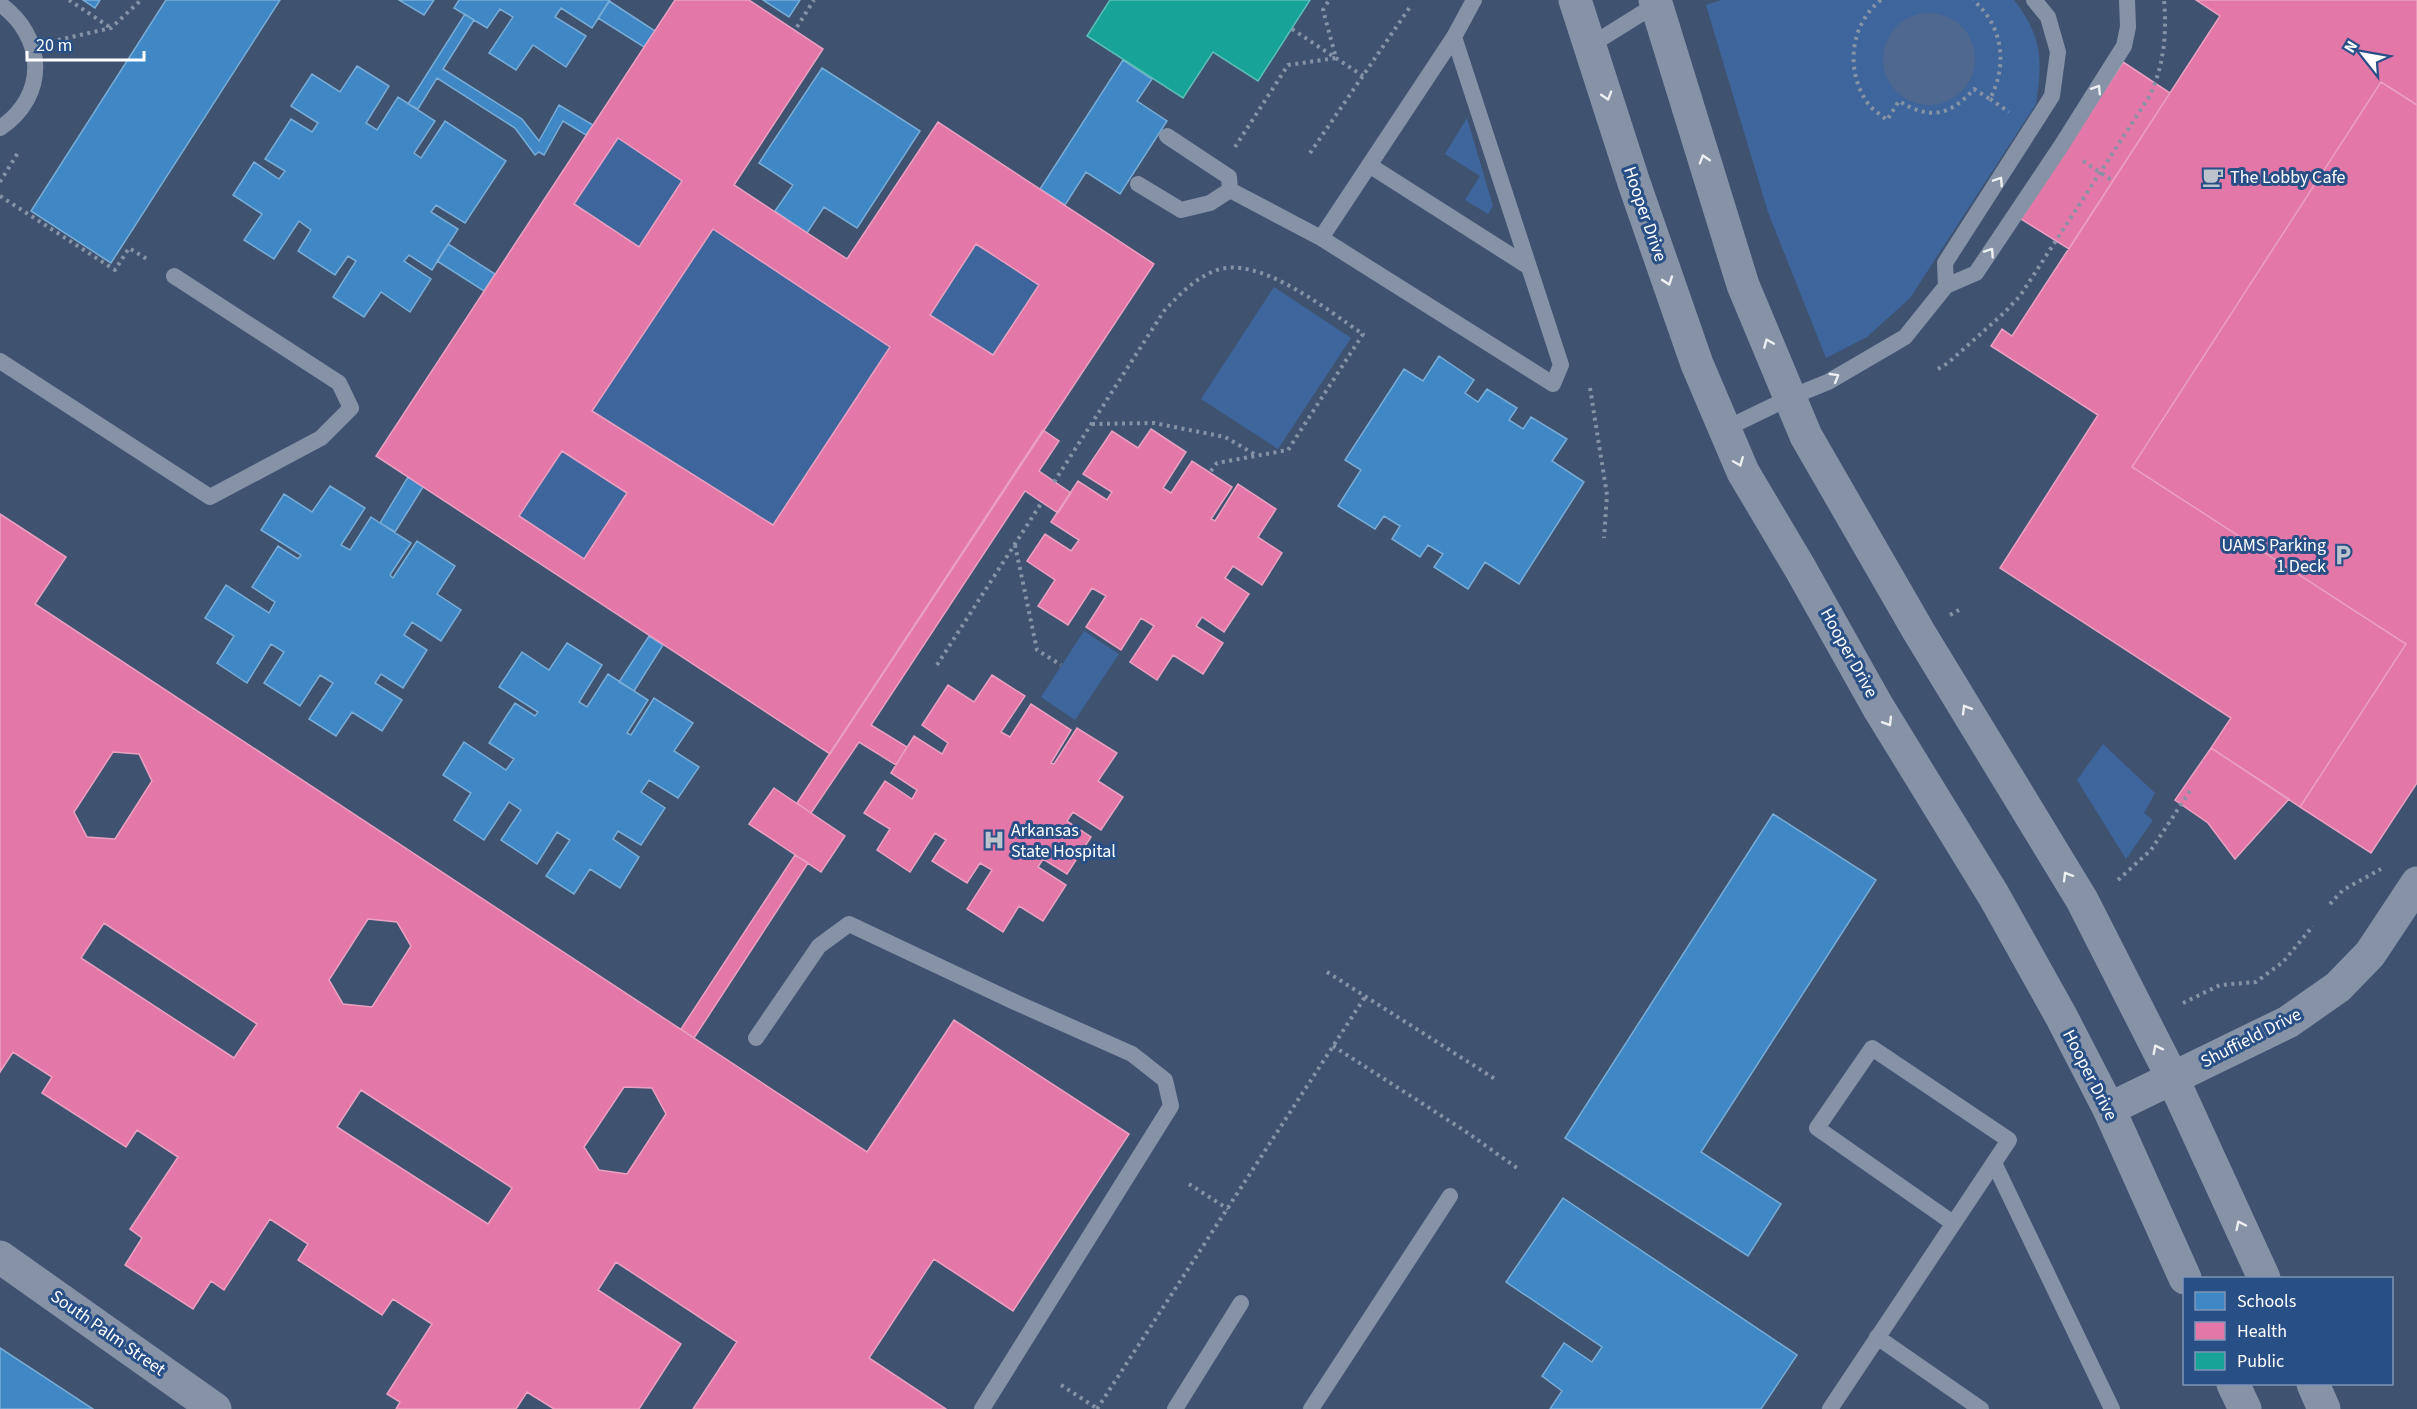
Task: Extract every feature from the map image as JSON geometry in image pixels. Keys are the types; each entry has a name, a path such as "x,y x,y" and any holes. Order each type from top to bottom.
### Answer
{"street":[{"name":"Hooper Drive","path":"1575,0 1634,183 1697,364 1743,472 1878,707 1994,896 2061,1016 2109,1109 2185,1277"},
{"path":"1658,1 1743,285 1806,436 1919,632 2082,900 2172,1077 2264,1277"},
{"name":"Shuffield Drive","path":"2109,1109 2288,1022 2338,987 2370,954 2417,883"},
{"name":"South Palm Street","path":"0,1257 215,1409"},
{"path":"2234,1385 2245,1409"},
{"path":"2314,1385 2324,1409"}],"lane":[{"path":"1321,238 1454,37 1474,0"},
{"path":"1946,286 1945,263 2052,96 2058,52 2048,17 2034,0"},
{"path":"1725,429 1828,382 1905,337 1946,286 1976,273 2124,46 2128,27 2127,0"},
{"path":"1591,45 1658,1"},
{"path":"0,4 14,14 29,34 36,58 35,81 27,102 12,120 0,128"},
{"path":"1230,190 1321,238 1553,384 1561,365 1454,37"},
{"path":"1167,136 1229,177 1230,190"},
{"path":"1369,165 1529,267"},
{"path":"1138,184 1181,210 1210,203 1230,190"},
{"path":"0,361 210,497 321,438 351,408 339,383 174,276"},
{"path":"756,1038 819,946 849,924 1132,1054 1166,1080 1171,1106 982,1409"},
{"path":"1830,1409 2009,1140 1872,1048 1817,1128 1953,1222"},
{"path":"1994,1163 2112,1409"},
{"path":"1311,1409 1450,1196"},
{"path":"1174,1409 1241,1303"},
{"path":"1877,1337 1981,1409"}],"path":[{"path":"69,0 111,28"},
{"path":"51,42 111,28 141,0"},
{"path":"797,27 814,0"},
{"path":"1329,0 1323,9 1336,58"},
{"path":"1881,0 1862,21 1854,42 1853,65 1858,87 1870,107 1887,120 1899,101 1914,110 1942,113 1965,100 1974,89 1990,99 2001,66 2000,41 1990,18 1973,0"},
{"path":"1938,369 1948,363 2020,296 2149,97 2158,77 2166,25 2164,0"},
{"path":"1310,153 1410,7"},
{"path":"1292,29 1363,75"},
{"path":"1220,170 1288,65 1336,58"},
{"path":"2077,157 2113,181"},
{"path":"0,196 115,270 129,248 153,262"},
{"path":"1054,482 1164,311 1186,287 1216,270 1245,267 1275,277 1363,334 1288,450 1217,463 1210,472"},
{"path":"1590,388 1606,495 1604,538"},
{"path":"1092,424 1154,423 1225,437 1257,456"},
{"path":"937,665 1042,502"},
{"path":"1014,544 1037,650 1061,665"},
{"path":"2118,880 2151,850 2190,791"},
{"path":"2330,904 2343,890 2383,868"},
{"path":"2182,1003 2220,985 2256,982 2283,962 2313,926"},
{"path":"1327,972 1495,1079"},
{"path":"1060,1385 1098,1409 1365,997"},
{"path":"1333,1046 1465,1131 1516,1167"},
{"path":"1189,1184 1228,1209"}],"shaded area":[{"path":"1721,0 2014,0 2035,37 2039,61 2036,104 1910,298 1867,337 1826,358 1768,212 1706,5","holes":["1929,13 1957,22 1975,63 1971,78 1962,91"]},
{"path":"1929,13 1946,17 1961,27 1971,42 1975,59 1971,76 1961,91 1946,101 1929,105 1912,101 1897,91 1887,76 1883,59 1887,42 1897,27 1912,17"},
{"path":"1467,118 1493,206 1488,214 1465,200 1480,176 1445,154"},
{"path":"618,138 682,181 639,247 575,204"},
{"path":"713,229 890,347 773,525 592,411"},
{"path":"976,244 1039,285 993,355 930,315"},
{"path":"1274,287 1351,338 1278,449 1201,399"},
{"path":"562,451 627,493 584,559 519,516"},
{"path":"1084,631 1119,654 1075,720 1041,697"},
{"path":"2103,744 2155,793 2144,813 2153,820 2126,859 2077,780"}],"building: Schools":[{"path":"83,0 100,0 95,8"},
{"path":"166,0 280,0 111,263 31,211"},
{"path":"399,0 434,0 424,15"},
{"path":"459,0 610,0 592,28 561,8 555,17 586,36 566,67 533,45 516,70 489,53 513,17 500,9 487,28 454,8"},
{"path":"763,0 800,0 789,17"},
{"path":"609,1 655,31 644,47 598,18"},
{"path":"465,14 474,20 443,69 522,119 539,141 559,105 593,125 586,135 563,121 544,155 539,152 535,155 515,128 437,78 418,109 408,104"},
{"path":"1123,60 1152,79 1137,101 1167,121 1120,194 1086,172 1065,205 1040,189"},
{"path":"357,66 389,86 366,123 377,130 398,97 435,121 414,153 421,158 445,121 506,161 465,223 436,205 431,212 458,229 432,270 409,255 404,261 431,279 410,312 381,292 364,317 333,297 356,261 348,256 335,275 298,251 311,230 299,221 274,259 244,240 262,214 233,195 254,162 279,179 285,171 265,159 291,119 312,132 318,123 291,106 312,74 340,92"},
{"path":"822,68 920,131 857,228 824,207 807,233 775,211 793,185 759,163"},
{"path":"448,244 495,274 484,291 437,261"},
{"path":"1439,356 1474,380 1465,393 1478,402 1487,389 1517,408 1509,420 1523,429 1531,417 1567,439 1552,461 1584,482 1519,584 1485,562 1468,589 1434,567 1443,554 1428,545 1420,557 1392,539 1400,526 1384,516 1375,529 1338,506 1361,470 1345,460 1404,369 1423,381"},
{"path":"408,477 423,487 395,532 380,523"},
{"path":"330,486 365,508 341,545 350,550 371,517 411,543 390,575 393,578 417,541 455,566 437,594 461,610 441,641 412,622 404,635 427,650 403,688 381,674 375,683 402,700 382,731 352,712 336,736 309,719 333,683 320,675 300,706 264,683 284,652 271,644 247,683 217,663 234,636 205,618 226,585 269,613 275,602 252,587 278,546 298,559 301,555 261,530 284,494 312,512"},
{"path":"649,636 663,645 634,691 619,682"},
{"path":"567,643 602,665 579,702 587,707 608,674 648,700 627,733 631,735 654,698 693,723 674,751 699,767 678,798 649,780 641,792 665,808 641,845 618,831 613,839 639,857 620,888 590,869 574,894 546,876 570,840 557,832 537,864 501,840 521,810 509,802 484,840 454,820 471,793 443,775 464,742 506,770 514,759 489,743 515,703 535,716 538,712 499,687 522,652 549,670"},
{"path":"1773,814 1876,880 1701,1152 1781,1204 1748,1256 1565,1138"},
{"path":"1563,1198 1797,1355 1761,1409 1550,1409 1562,1391 1542,1376 1564,1343 1592,1362 1602,1347 1506,1282"},
{"path":"0,1348 93,1409 0,1409"}],"building: Health":[{"path":"675,0 749,0 823,49 734,185 847,259 938,122 1154,264 830,754 376,456","holes":["618,138 682,181 639,247 574,204","713,229 890,347 773,525 592,411","976,244 1039,285 993,355 930,315","562,451 627,493 584,559 519,516"]},
{"path":"2196,0 2417,0 2417,105 2381,82 2132,467 2406,644 2300,807 2211,748 2231,718 2000,568 2098,415 1991,346 2002,329 2012,336 2220,16"},
{"path":"2123,62 2170,93 2069,249 2021,219"},
{"name":"UAMS Parking 1 Deck","path":"2381,82 2417,105 2417,783 2371,853 2300,807 2406,644 2132,467"},
{"path":"1151,429 1186,452 1163,488 1171,493 1192,461 1232,487 1211,519 1215,521 1238,484 1276,509 1258,537 1282,553 1262,585 1233,566 1225,578 1249,594 1224,632 1202,617 1196,626 1223,643 1203,674 1173,655 1157,680 1130,662 1154,626 1141,618 1121,650 1086,627 1106,596 1092,588 1068,625 1038,606 1055,580 1027,561 1045,534 1071,551 1079,540 1051,522 1078,481 1107,500 1112,492 1083,474 1112,431 1138,448"},
{"path":"1043,430 1059,441 1039,471 1071,493 1058,513 1025,491 871,725 907,747 896,765 859,742 811,813 797,803"},
{"path":"0,514 66,557 35,604 867,1152 954,1020 1129,1134 1013,1311 934,1259 869,1358 946,1409 693,1409 737,1342 616,1262 598,1290 681,1344 639,1409 554,1409 527,1392 516,1409 396,1409 400,1402 387,1394 432,1324 393,1299 382,1315 298,1260 308,1244 270,1219 224,1290 211,1281 193,1309 125,1265 142,1238 130,1229 178,1157 137,1130 126,1147 42,1093 52,1077 13,1052 0,1072","holes":["113,752 139,754 152,781 115,839 87,837 74,812","368,919 397,922 411,946 372,1007 343,1004 329,980","104,923 257,1024 234,1058 81,958","624,1087 652,1088 666,1114 627,1174 599,1170 584,1147","361,1090 512,1188 488,1224 337,1127"]},
{"path":"992,675 1025,696 1001,732 1010,737 1031,704 1071,730 1051,763 1054,764 1077,728 1117,753 1098,781 1123,797 1101,830 1073,812 1067,821 1091,837 1067,874 1043,859 1038,867 1066,885 1043,921 1019,906 1003,932 967,909 992,870 980,863 967,883 932,861 946,840 935,833 910,872 877,850 890,829 864,813 885,781 912,799 917,790 891,773 914,736 942,754 948,743 922,725 948,685 974,702"},
{"path":"2211,748 2289,799 2235,859 2208,823 2175,800"},
{"path":"774,788 845,836 821,872 749,824"},
{"path":"795,855 808,863 694,1038 681,1029"}],"building: Public":[{"path":"1110,0 1310,0 1258,81 1213,52 1183,98 1087,36"}],"place":[{"name":"The Lobby Cafe","path":"2213,177"},
{"name":"UAMS Parking 1 Deck","path":"2343,555"},
{"name":"Arkansas State Hospital","path":"994,840"}]}
